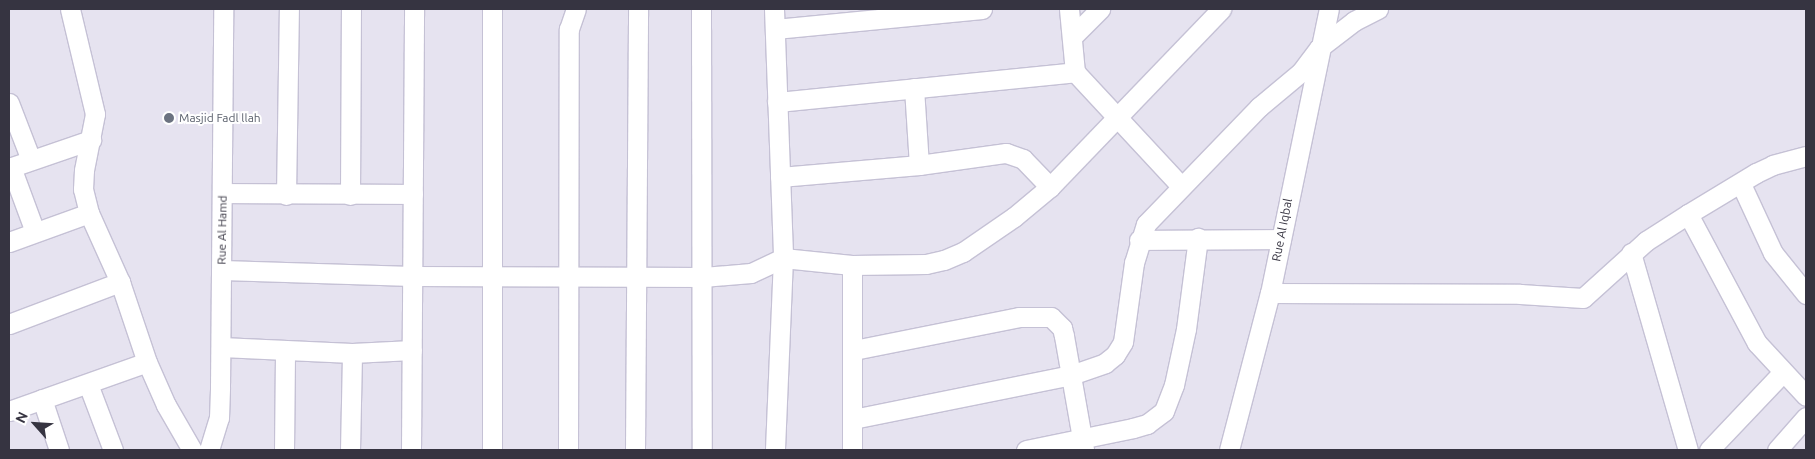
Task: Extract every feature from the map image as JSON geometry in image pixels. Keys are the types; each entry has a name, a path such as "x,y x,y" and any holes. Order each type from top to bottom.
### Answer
{"street":[{"path":"70,9 95,114 83,189 89,213 120,282 147,362 166,405 192,450"},
{"name":"Rue Al Hamd","path":"209,450 219,418 223,193 223,9"},
{"path":"286,195 289,9"},
{"path":"350,196 351,9"},
{"path":"412,450 414,9"},
{"path":"492,9 489,274 492,450"},
{"path":"568,450 569,29 576,9"},
{"path":"635,450 638,9"},
{"path":"701,9 702,450"},
{"path":"774,9 783,258 775,450"},
{"path":"775,29 982,9"},
{"path":"1069,9 1075,72 1181,186"},
{"path":"1072,37 1100,9"},
{"path":"222,270 412,276 489,274 702,277 751,272 783,258 852,266 926,264 944,260 963,252 1014,217 1050,187 1221,9"},
{"name":"Rue Al Iqbal","path":"1229,450 1270,292 1329,9"},
{"path":"854,419 1071,376 1105,363 1123,342 1139,240 1146,224 1259,107 1301,72 1320,48 1354,21 1378,9"},
{"path":"777,102 1075,72"},
{"path":"914,88 919,165"},
{"path":"9,103 31,160"},
{"path":"35,232 10,168 91,140"},
{"path":"780,177 919,165 1006,153 1022,159 1050,187"},
{"path":"1270,292 1520,294 1583,298 1631,253 1688,214 1773,165 1806,156"},
{"path":"1741,184 1773,253 1806,294"},
{"path":"223,193 350,196 413,194"},
{"path":"9,242 89,213"},
{"path":"1688,214 1757,343 1782,373 1806,396"},
{"path":"1139,240 1198,238 1280,239"},
{"path":"1026,450 1083,445 1147,424 1167,406 1187,322 1198,238"},
{"path":"1631,253 1688,450"},
{"path":"852,266 854,350 852,450"},
{"path":"9,324 120,282"},
{"path":"854,350 1044,315 1056,321 1062,328 1083,445"},
{"path":"221,347 352,353 412,350"},
{"path":"284,350 284,450"},
{"path":"350,450 352,353"},
{"path":"9,411 147,362"},
{"path":"1709,450 1782,373"},
{"path":"88,384 113,450"},
{"path":"42,399 59,450"},
{"path":"1777,450 1806,417"}],"place":[{"name":"Masjid Fadl llah","path":"169,118"}]}
